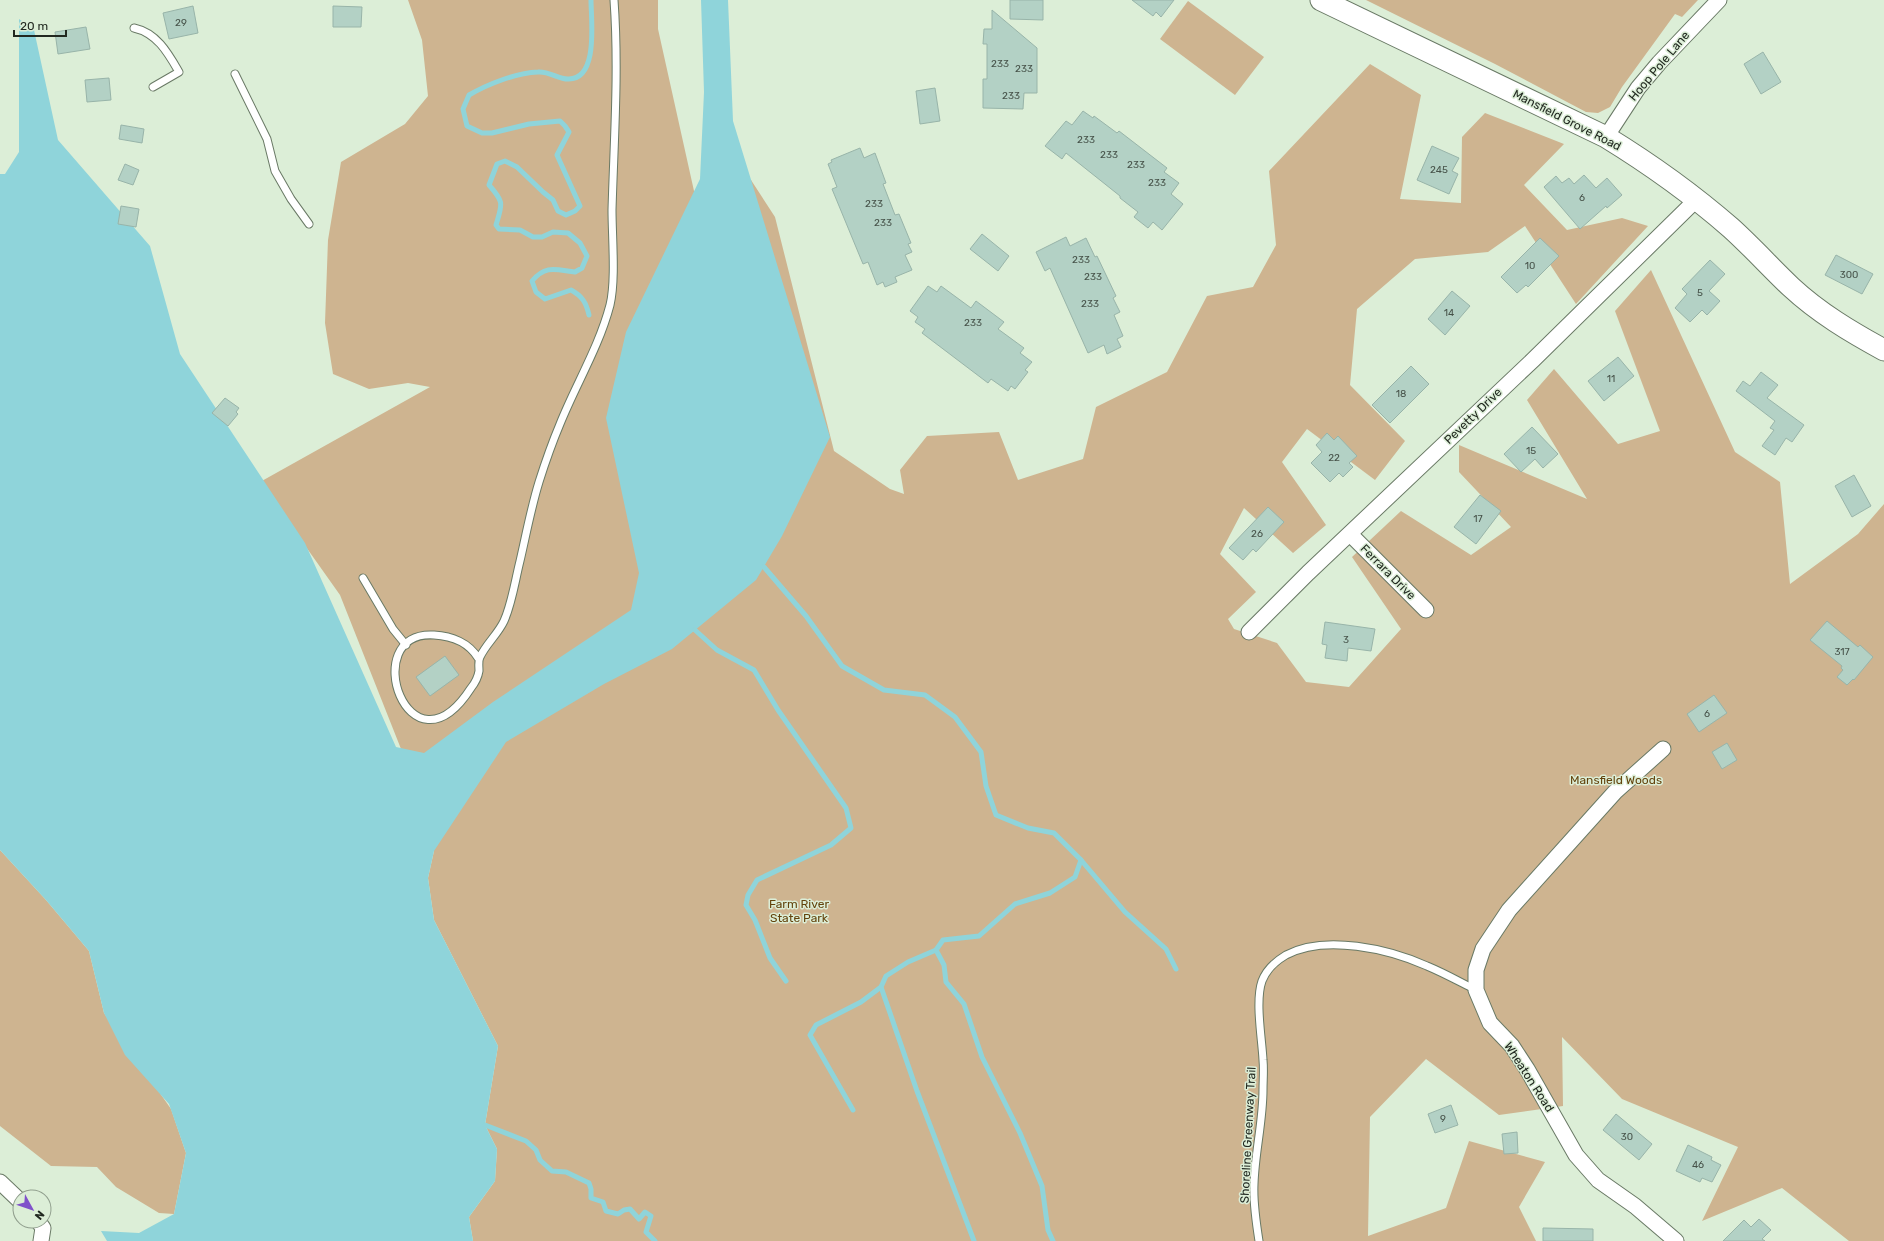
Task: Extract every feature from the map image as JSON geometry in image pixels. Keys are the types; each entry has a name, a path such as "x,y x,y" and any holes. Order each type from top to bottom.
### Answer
{"street":[{"name":"Mansfield Grove Road","path":"1321,0 1606,137 1650,164 1697,199 1732,229 1792,288 1818,310 1849,331 1884,350"},
{"name":"Hoop Pole Lane","path":"1606,137 1638,88 1659,63 1718,0"},
{"name":"Pevetty Drive","path":"1249,632 1642,254 1697,199"},
{"name":"Ferrara Drive","path":"1350,534 1426,610"},
{"name":"Wheaton Road","path":"1663,749 1615,792 1509,910 1483,949 1476,970 1476,990 1490,1023 1512,1046 1527,1069 1576,1155 1598,1180 1635,1206 1676,1241"},
{"path":"0,1182 12,1193"},
{"path":"41,1241 43,1229"}],"lane":[{"path":"478,658 504,621 538,483 561,423 596,348 611,303 615,129 614,0"},
{"path":"134,28 150,33 170,57 179,72 153,87"},
{"path":"235,74 267,139 275,171 291,199 309,224"},
{"path":"363,578 393,629 406,645"},
{"path":"433,634 448,637 472,648 478,658 478,674 467,695 450,712 435,720 413,715 400,698 394,672 395,662 406,645 412,640 433,634"},
{"name":"Shoreline Greenway Trail","path":"1258,1241 1254,1184 1263,1095 1260,991 1264,977 1276,962 1301,948 1327,945 1352,945 1409,959 1476,990"}],"green space":[{"name":"Farm River State Park","path":"408,0 658,0 658,29 694,191 751,180 775,217 834,451 890,489 904,494 900,470 927,436 999,432 1018,480 1083,459 1096,407 1167,372 1207,296 1253,287 1276,245 1269,171 1370,64 1421,95 1400,199 1461,203 1462,137 1485,113 1564,144 1524,185 1567,230 1622,218 1648,226 1576,304 1525,226 1488,252 1415,259 1357,309 1350,385 1405,441 1375,480 1307,429 1282,462 1326,525 1293,553 1244,508 1220,554 1256,592 1228,619 1234,629 1277,643 1306,682 1349,687 1401,629 1352,557 1401,511 1471,555 1511,527 1459,472 1459,445 1587,499 1527,400 1554,369 1618,444 1660,431 1615,311 1651,270 1735,452 1780,482 1790,584 1858,534 1884,504 1884,1241 1849,1241 1782,1188 1702,1221 1738,1147 1622,1099 1562,1037 1563,1106 1499,1115 1426,1059 1370,1117 1368,1236 1446,1208 1469,1141 1545,1162 1519,1207 1536,1241 473,1241 469,1217 495,1181 497,1149 485,1125 498,1046 434,920 428,878 434,851 405,759 340,595 260,482 430,387 408,383 369,389 333,374 325,323 328,240 341,162 405,124 428,96 422,40"},
{"path":"1366,0 1698,0 1682,17 1675,14 1622,87 1610,107 1598,113 1586,112 1495,64"},
{"path":"1188,1 1264,57 1235,95 1160,39"},
{"path":"0,850 46,900 89,951 104,1013 171,1109 186,1153 174,1214 159,1213 116,1187 97,1167 51,1166 0,1126"}],"water":[{"path":"701,0 728,0 733,121 830,437 782,536 756,580 672,649 604,684 506,742 434,851 428,878 434,920 498,1046 485,1125 497,1149 495,1181 469,1217 473,1241 107,1241 101,1231 139,1233 174,1214 186,1153 169,1104 125,1055 104,1013 89,951 46,900 0,850 0,174 5,174 19,152 19,19 34,30 58,140 150,246 180,354 305,543 396,747 424,753 493,702 631,610 639,573 606,418 626,332 700,179 704,92"}],"building":[{"path":"1010,0 1043,0 1043,20 1010,19"},
{"path":"1132,0 1174,0 1161,17 1156,12 1153,16"},
{"path":"193,6 198,33 169,39 163,13"},
{"path":"333,6 362,7 361,27 333,27"},
{"path":"992,10 1037,48 1037,93 1024,93 1023,109 983,108 983,79 987,79 987,44 983,44 984,29 992,29"},
{"path":"86,27 90,49 58,54 55,32"},
{"path":"1763,52 1781,82 1761,94 1744,64"},
{"path":"109,78 111,100 87,102 85,80"},
{"path":"935,88 940,121 920,124 916,91"},
{"path":"1083,111 1093,118 1094,116 1117,133 1119,131 1167,168 1164,172 1179,183 1171,194 1183,204 1162,230 1153,222 1148,228 1134,217 1138,212 1066,153 1062,159 1045,146 1066,121 1072,125"},
{"path":"121,125 144,129 142,143 119,139"},
{"path":"1432,146 1459,158 1452,171 1458,174 1449,194 1417,180"},
{"path":"860,148 864,158 875,153 886,183 883,184 895,215 899,214 911,243 908,244 912,252 905,255 912,270 895,277 897,282 885,287 883,282 877,285 868,262 863,264 832,189 837,187 828,164 832,162 831,160"},
{"path":"125,164 139,170 133,185 118,180"},
{"path":"1584,175 1596,188 1607,178 1622,195 1607,208 1606,206 1580,229 1544,187 1556,176 1562,183 1569,178 1574,184"},
{"path":"121,206 139,209 136,227 118,224"},
{"path":"982,234 1009,256 998,271 970,249"},
{"path":"1066,237 1070,246 1086,238 1095,257 1097,256 1116,296 1113,298 1120,312 1114,315 1123,336 1117,339 1121,347 1107,354 1104,345 1088,353 1050,268 1045,271 1036,252"},
{"path":"1540,238 1559,256 1528,287 1526,285 1517,293 1501,277"},
{"path":"1836,255 1873,274 1862,294 1825,275"},
{"path":"1710,260 1725,274 1709,291 1720,301 1707,315 1702,310 1690,322 1675,308 1687,294 1682,289"},
{"path":"928,286 937,292 941,286 971,308 976,301 1004,322 998,329 1024,348 1020,353 1032,362 1025,370 1028,372 1015,389 1011,386 1008,391 991,379 988,383 922,333 925,329 915,322 918,317 910,311"},
{"path":"1452,291 1470,306 1445,335 1428,319"},
{"path":"1618,357 1634,376 1604,401 1588,381"},
{"path":"1411,366 1429,384 1390,423 1372,405"},
{"path":"1761,372 1778,385 1767,398 1804,425 1792,442 1786,438 1775,455 1762,446 1774,430 1770,428 1775,421 1736,391 1743,381 1750,386"},
{"path":"225,398 239,408 236,412 238,414 228,426 212,413"},
{"path":"1532,427 1558,454 1543,468 1535,459 1521,472 1504,454"},
{"path":"1327,433 1334,440 1338,436 1357,456 1349,463 1353,467 1343,477 1339,473 1330,482 1311,463 1322,452 1316,445"},
{"path":"1854,475 1871,506 1852,517 1835,486"},
{"path":"1480,495 1501,511 1476,544 1454,527"},
{"path":"1268,507 1284,522 1256,552 1253,549 1243,560 1229,548"},
{"path":"1827,621 1858,647 1860,645 1873,657 1854,680 1853,679 1847,685 1837,677 1843,670 1841,668 1842,666 1810,640"},
{"path":"1325,622 1375,629 1371,651 1348,648 1347,661 1325,658 1327,645 1322,644"},
{"path":"445,656 459,675 430,696 416,677"},
{"path":"1714,695 1727,713 1699,732 1687,714"},
{"path":"1727,743 1737,760 1722,769 1712,752"},
{"path":"1451,1105 1458,1125 1435,1133 1428,1114"},
{"path":"1616,1114 1652,1144 1639,1160 1603,1130"},
{"path":"1517,1132 1518,1153 1504,1154 1502,1134"},
{"path":"1688,1145 1712,1157 1711,1160 1721,1165 1712,1182 1702,1178 1700,1182 1676,1171"},
{"path":"1759,1219 1771,1230 1762,1239 1765,1241 1723,1241 1744,1220 1751,1227"},
{"path":"1543,1228 1593,1229 1593,1241 1543,1241"}],"waterway":[{"path":"589,315 583,300 575,292 571,290 545,299 536,292 532,281 542,272 547,270 557,269 575,272 582,268 587,256 580,243 568,233 553,232 542,237 533,237 520,230 499,229 496,225 501,204 498,196 489,185 497,164 505,161 517,167 553,200 558,211 566,215 575,211 580,206 557,155 569,132 560,121 529,124 492,133 482,133 467,126 463,109 469,95 493,83 521,74 542,72 564,79 578,77 585,70 589,60 592,34 591,0"},
{"path":"764,567 806,616 842,666 884,690 925,695 955,717 981,752 986,786 996,815 1028,828 1054,833 1081,860 1075,877 1050,893 1015,904 979,936 943,940 936,950 944,965 946,982 964,1004 982,1057 1020,1133 1042,1186 1048,1230 1053,1241"},
{"path":"695,630 717,650 754,670 778,710 846,808 851,828 831,845 757,880 748,895 746,905 755,920 770,958 786,981"},
{"path":"1081,860 1125,912 1166,949 1176,969"},
{"path":"936,950 908,962 886,976 881,987 917,1091 974,1241"},
{"path":"853,1110 810,1035 816,1025 861,1002 881,987"},
{"path":"485,1125 526,1141 536,1150 540,1160 552,1171 566,1172 589,1183 591,1198 603,1202 606,1211 618,1214 624,1210 630,1209 639,1219 645,1212 651,1216 646,1232 655,1241"}],"park label":[{"name":"Mansfield Woods","path":"1616,780"}]}
